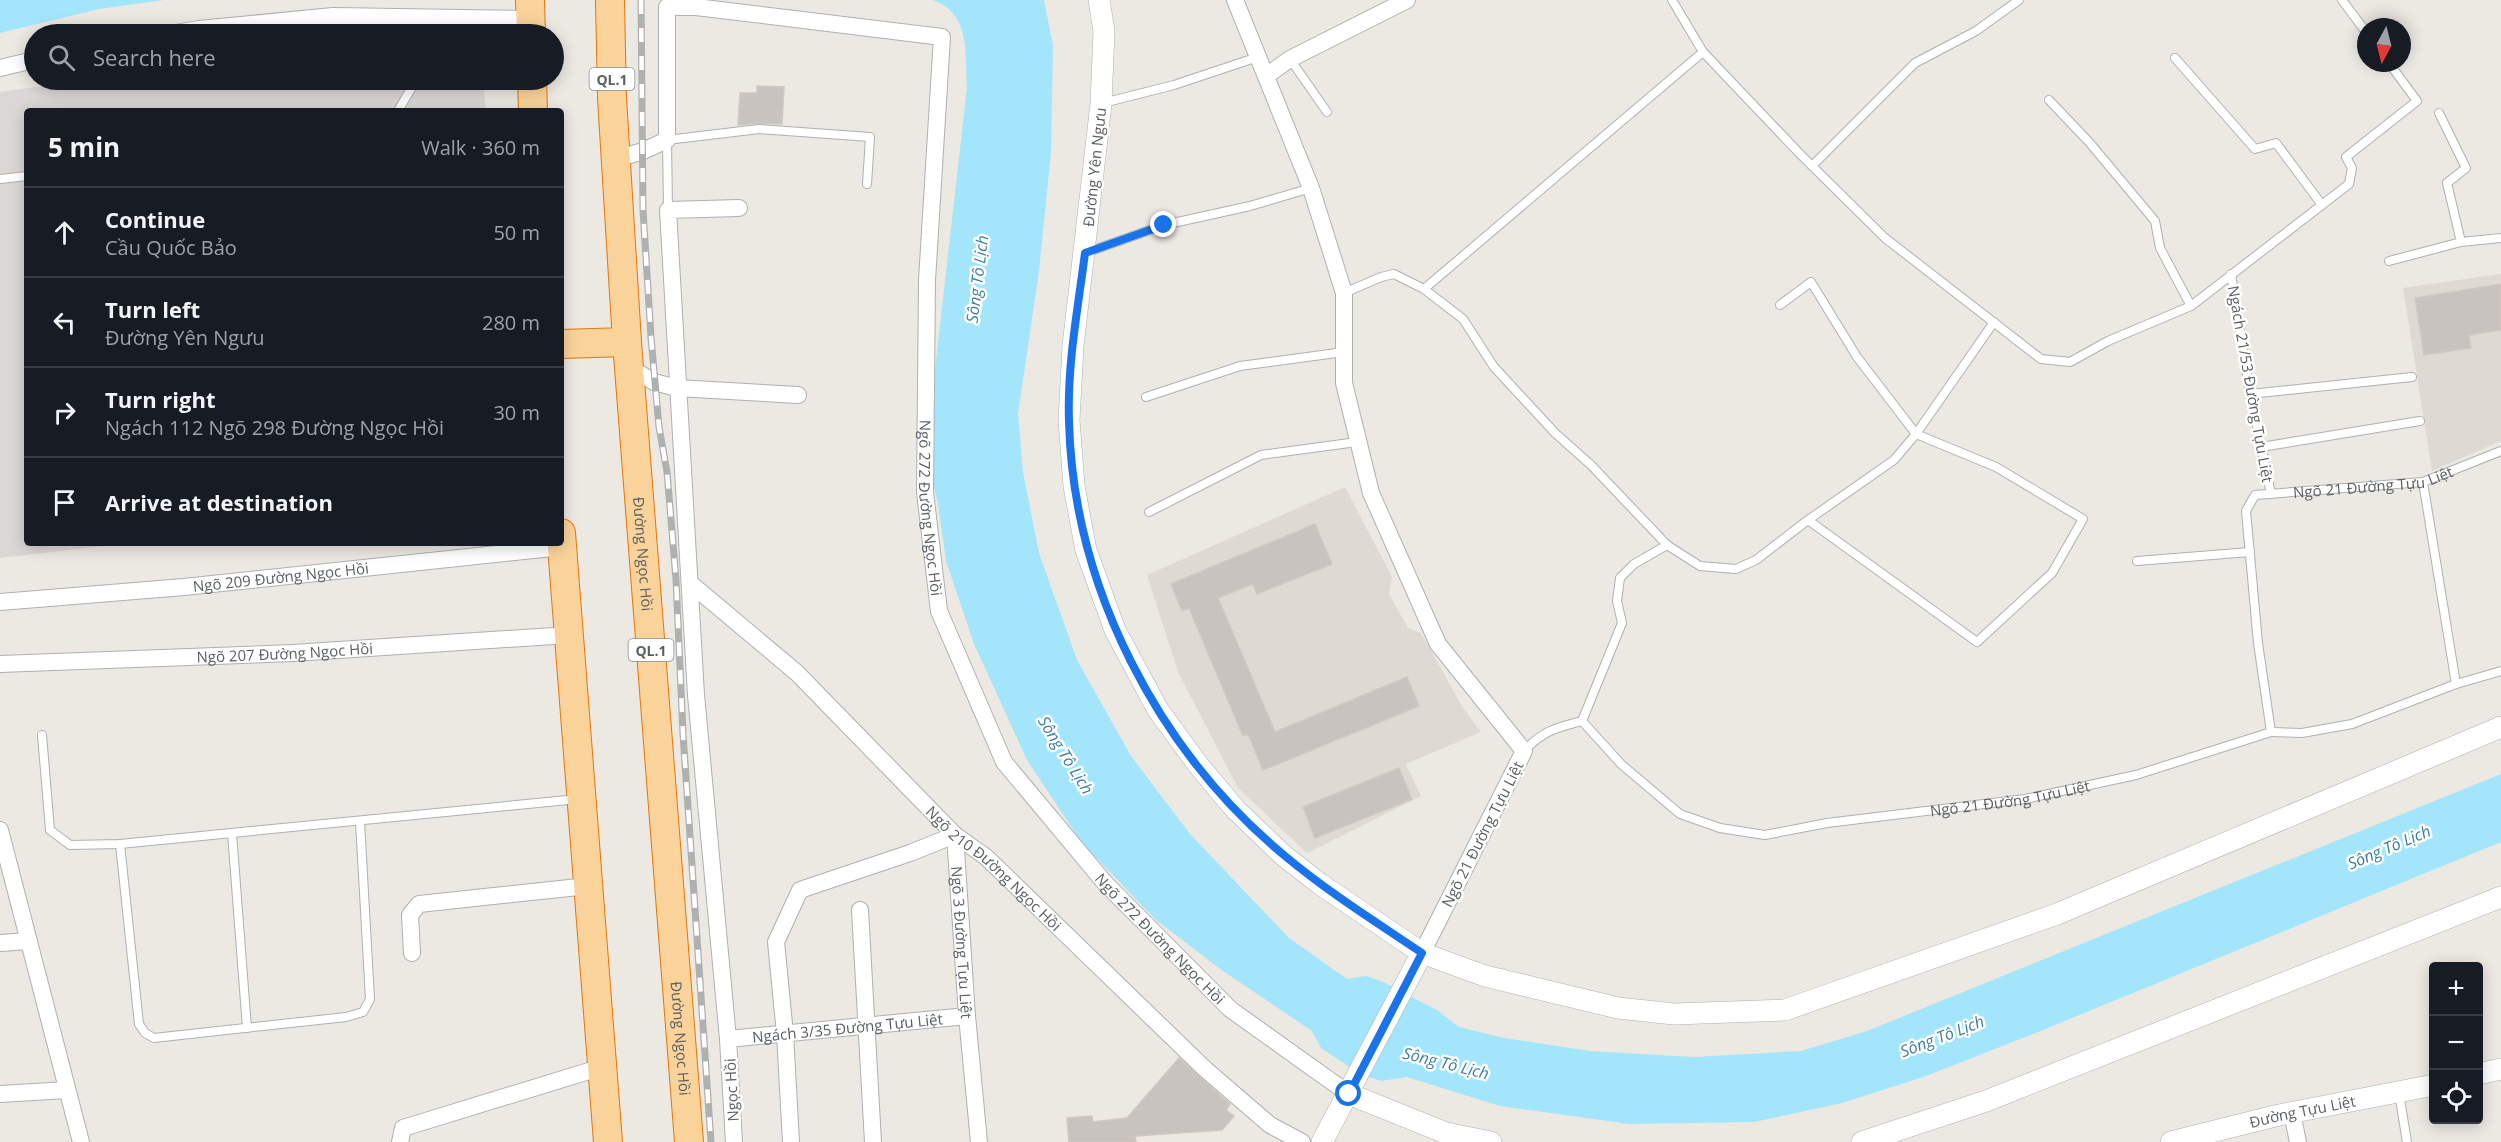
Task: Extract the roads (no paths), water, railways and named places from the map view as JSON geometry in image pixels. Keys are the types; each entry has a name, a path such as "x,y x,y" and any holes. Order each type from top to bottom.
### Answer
{"highway":[{"name":"Đường Ngọc Hồi","path":"610,0 616,159 628,355 689,1142"},
{"path":"532,90 533,108"},
{"path":"564,344 628,355"},
{"path":"562,546 608,1142"}],"street":[{"name":"Đường Yên Ngưu","path":"1099,0 1104,31 1101,104 1073,346 1070,431 1074,486 1086,550 1115,630 1158,710 1199,766 1235,809 1283,855 1320,884 1422,953 1485,976 1618,1008 1674,1014 1785,1010 2057,914 2501,727"},
{"path":"1235,0 1311,188 1344,293 1344,383 1371,493 1438,644 1524,752"},
{"path":"1266,76 1290,59 1407,0"},
{"name":"Ngõ 272 Đường Ngọc Hồi","path":"667,140 667,7 696,6 942,37 927,280 924,492 939,611 1004,762 1105,883 1230,1009 1353,1086"},
{"path":"251,24 333,16 530,18"},
{"path":"0,68 24,62"},
{"path":"616,159 643,151 667,140"},
{"path":"668,210 739,208"},
{"name":"Ngọc Hồi","path":"668,210 696,695 728,1039 734,1142"},
{"path":"628,355 654,382 677,388 798,395"},
{"name":"Ngõ 209 Đường Ngọc Hồi","path":"0,602 184,587 514,546"},
{"name":"Ngõ 210 Đường Ngọc Hồi","path":"691,584 797,673 955,835 986,858 1205,1069 1270,1125 1302,1142"},
{"name":"Ngõ 207 Đường Ngọc Hồi","path":"0,664 293,653 569,635"},
{"name":"Ngõ 21 Đường Tựu Liệt","path":"1422,953 1524,752"},
{"path":"0,830 81,1142"},
{"path":"791,1142 777,942 800,890 910,853 955,835"},
{"name":"Ngõ 3 Đường Tựu Liệt","path":"955,835 967,1016 979,1142"},
{"path":"412,953 410,915 419,904 588,886"},
{"path":"1862,1142 1986,1101 2501,897"},
{"path":"860,910 873,1142"},
{"path":"0,943 28,941"},
{"path":"1322,1142 1422,953"},
{"name":"Ngách 3/35 Đường Tựu Liệt","path":"728,1039 967,1016"},
{"path":"400,1142 403,1128 602,1066"},
{"path":"1353,1086 1446,1133 1491,1142"},
{"name":"Đường Tựu Liệt","path":"2171,1142 2228,1135 2292,1113 2429,1086"},
{"path":"0,1094 67,1090"},
{"path":"2292,1113 2298,1142"}],"lane":[{"path":"1672,0 1703,52 1812,166 1885,238 2041,359 2070,362 2108,342 2191,306 2349,184 2352,168 2346,157 2418,101 2396,72"},
{"path":"1812,166 1915,63 1976,31 2019,0"},
{"path":"2342,0 2357,20"},
{"path":"1424,289 1703,52"},
{"path":"1101,104 1173,85 1258,57"},
{"path":"2175,58 2255,149 2276,143 2322,205"},
{"path":"1290,59 1327,112"},
{"path":"400,108 410,90"},
{"path":"2049,100 2089,142 2156,221 2160,248 2191,306"},
{"path":"2439,113 2466,168 2447,183 2461,242"},
{"path":"668,210 667,140 759,129 870,137 867,184"},
{"path":"0,179 24,176"},
{"path":"1085,253 1164,225 1250,206 1311,188"},
{"path":"2389,261 2461,242 2501,238"},
{"path":"1344,293 1381,277 1394,274 1424,289 1463,320 1494,367 1555,433 1591,465 1667,545 1700,566 1736,569 1756,560 1808,520 1894,460 1916,434 1994,322"},
{"name":"Ngách 21/53 Đường Tựu Liệt","path":"2231,274 2250,394 2271,494"},
{"path":"1780,305 1811,282 1857,357 1916,434 1996,467 2084,519 2052,573 1977,642 1808,520"},
{"path":"1146,397 1240,366 1344,352"},
{"path":"2250,394 2412,376"},
{"path":"2261,447 2420,421"},
{"path":"1149,512 1261,455 1357,442"},
{"name":"Ngõ 21 Đường Tựu Liệt","path":"1524,752 1538,736 1558,727 1582,721 1621,764 1680,814 1720,828 1765,835 1827,824 2025,799 2136,775 2271,732 2258,643 2246,511 2256,495 2423,482 2501,451"},
{"path":"2423,482 2456,684"},
{"path":"1582,721 1622,623 1617,601 1620,578 1634,564 1667,545"},
{"path":"2137,561 2250,552"},
{"path":"2271,732 2302,733 2352,724 2456,684 2501,671"},
{"path":"42,735 50,830 70,845 120,844 582,799"},
{"path":"120,844 139,1024 145,1033 154,1038 346,1017 363,1012 370,999 360,822"},
{"path":"232,833 247,1028"},
{"path":"2399,1093 2407,1142"}],"water":[{"path":"0,0 164,0 99,9 37,24 24,24 24,27 0,33"},
{"name":"Sông Tô Lịch","path":"933,0 1044,0 1053,46 1051,152 1039,271 1018,414 1023,472 1039,553 1077,660 1131,756 1190,834 1289,938 1347,979 1366,976 1381,981 1437,1010 1459,1027 1504,1038 1590,1051 1693,1057 1801,1051 1867,1031 2501,774 2501,842 1926,1076 1842,1103 1754,1122 1629,1124 1500,1106 1407,1077 1381,1081 1360,1074 1321,1048 1312,1031 1223,971 1155,919 1082,843 1027,760 974,644 946,561 938,503 930,475 931,405 967,87 965,48 960,25 945,6"}],"railway":[{"path":"641,0 643,210 659,427 667,472 676,579 683,734 711,1142"}]}
